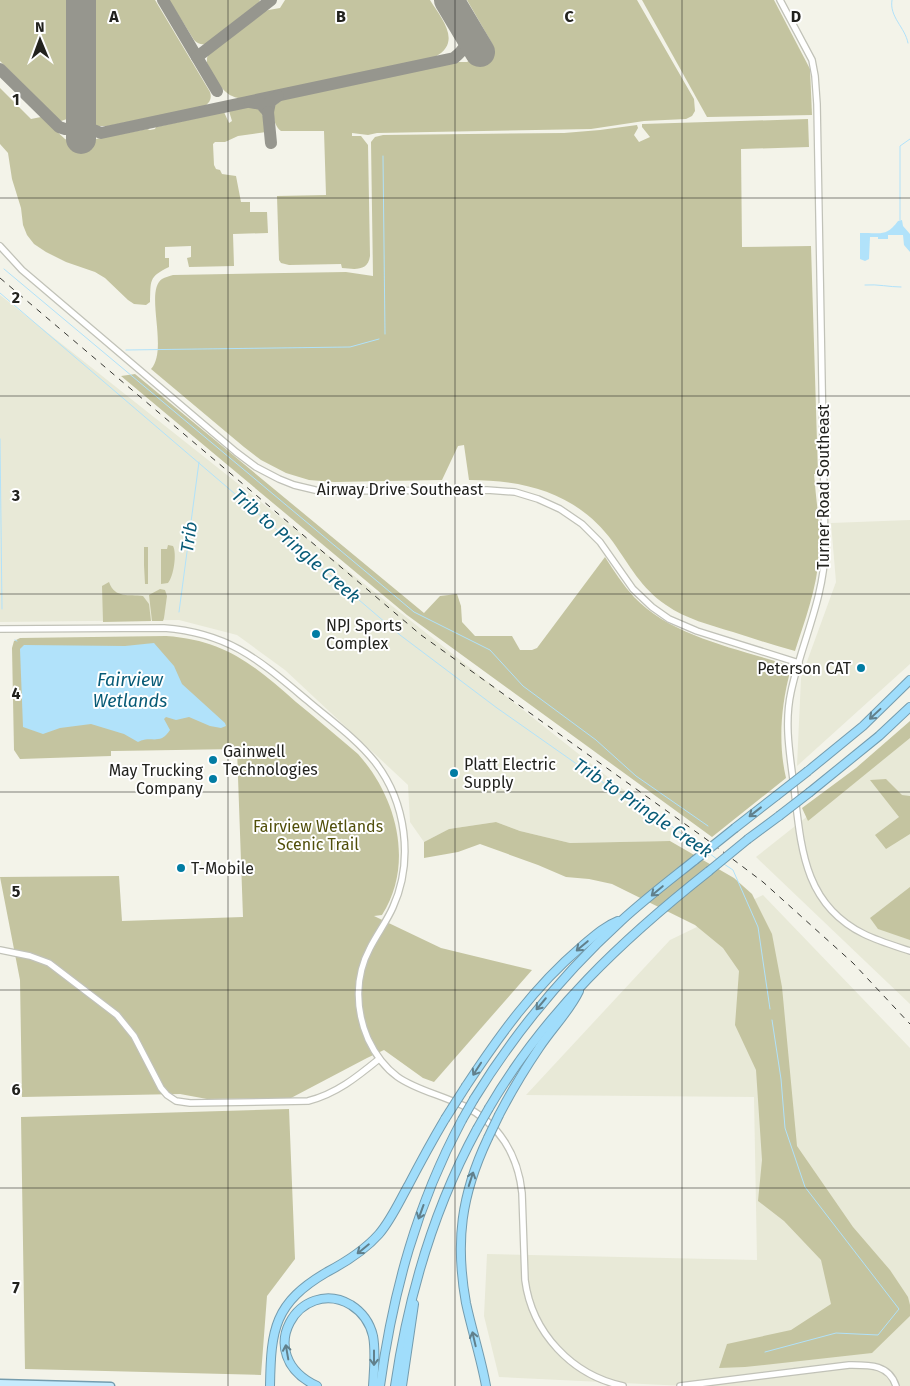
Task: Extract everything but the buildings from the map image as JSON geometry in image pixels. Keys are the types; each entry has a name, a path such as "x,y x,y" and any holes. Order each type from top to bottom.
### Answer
{"highway":[{"path":"380,1386 391,1315 409,1245 435,1175 474,1099 528,1019 577,964 622,920 863,726 910,680"},
{"path":"395,1386 406,1324 423,1260 449,1186 477,1129 526,1050 545,1025 582,984 646,923 748,839 810,792 910,707"},
{"path":"270,1386 270,1358 273,1333 284,1308 308,1284 356,1255 380,1232 393,1214 445,1119 499,1037 539,988 570,956 606,926 622,920"},
{"path":"486,1386 467,1305 460,1257 462,1221 467,1193 473,1173 488,1138 518,1079 543,1042 574,1002 582,984"},
{"path":"402,1386 414,1317 416,1287"},
{"path":"317,1386 308,1382 292,1367 287,1359 285,1338 287,1327 299,1310 315,1301 324,1299 344,1301 360,1312 366,1320 374,1344 373,1386"}],"main road":[{"name":"Turner Road Southeast","path":"780,0 812,60 817,104 826,548 823,578 789,706 788,740 800,842 808,874 825,901 847,924 863,934 910,951"},
{"name":"Airway Drive Southeast","path":"0,246 22,270 236,452 269,474 294,485 324,491 487,490 515,492 538,498 560,509 582,524 600,542 633,589 652,607 669,619 697,631 799,663"},
{"path":"0,629 164,628 212,636 241,649 264,664 369,755 386,779 395,797 402,822 405,849 403,874 396,900 366,956 359,982 358,999 361,1021 379,1059 399,1078 413,1087 464,1106 483,1117 502,1136 519,1172 522,1193 524,1267 527,1294 541,1328 568,1360 595,1377 624,1386"},
{"path":"0,950 30,956 49,963 117,1015 130,1030 161,1088 167,1095 176,1100 196,1104 308,1101 325,1096 341,1088 379,1059"},
{"path":"680,1386 849,1364 877,1366 890,1374 896,1386"},
{"path":"0,1383 17,1385 111,1386"}],"shaded area":[{"path":"0,295 672,828 670,841 570,843 520,831 496,822 449,829 424,842 410,822 408,785 285,670 237,635 179,620 0,622"},
{"path":"910,520 910,664 797,766 801,678 836,582 831,523"},
{"path":"910,735 910,1004 756,857"},
{"path":"763,895 910,1048 910,1386 685,1386 499,1377 484,1316 487,1254 757,1260 754,1097 526,1095 670,940"}],"green space":[{"path":"0,0 70,0 71,112 67,119 61,121 57,118 0,61"},
{"path":"91,0 155,0 210,92 211,98 208,103 205,106 108,126 96,126 92,117"},
{"path":"169,0 260,0 257,5 237,22 209,43 203,44 194,40"},
{"path":"285,0 430,0 444,22 449,37 448,44 435,57 244,98 237,98 226,92 213,75 207,63 209,53 263,11 280,8"},
{"path":"467,0 637,0 694,99 695,111 692,116 686,119 644,121 591,129 377,133 368,135 352,133 352,136 361,136 368,145 369,261 363,267 356,269 342,268 341,264 289,265 281,263 279,260 277,196 326,195 324,131 281,131 274,119 274,106 282,100 459,62 467,62 493,45"},
{"path":"642,0 774,0 810,69 812,115 707,117"},
{"path":"0,88 31,119 41,117 67,140 96,139 150,130 224,112 229,123 232,121 229,111 251,107 260,110 265,122 266,132 238,136 225,142 215,142 213,144 214,165 222,174 236,176 241,202 250,202 250,212 267,212 268,233 233,234 234,266 189,267 187,258 191,257 191,246 165,247 165,258 169,258 169,267 157,274 152,280 150,302 146,305 134,304 105,278 46,252 34,244 27,235 12,179 8,153 0,144"},
{"path":"808,119 809,147 741,149 742,247 811,246 818,474 814,474 819,545 818,567 813,592 795,651 707,624 674,610 657,598 643,584 599,525 567,501 530,487 510,483 469,480 464,445 458,446 442,480 334,482 309,480 286,473 261,460 151,369 156,360 158,348 155,295 157,285 162,279 173,275 346,272 373,276 371,142 375,137 383,135 564,133 637,125 638,128 634,135 639,142 650,137 642,127 642,124"},
{"path":"135,374 424,613 440,596 457,594 461,606 462,622 475,636 512,636 520,650 537,648 605,557 634,597 666,622 704,639 784,664 790,672 784,698 781,738 786,778 712,837 407,615 121,376"},
{"path":"168,545 173,546 175,559 170,580 168,583 161,584 161,549 167,549"},
{"path":"144,547 148,547 148,584 145,584"},
{"path":"109,582 115,591 123,595 143,596 149,604 151,621 103,622 102,586"},
{"path":"160,589 165,590 167,596 164,618 163,621 152,621 149,595"},
{"name":"Fairview Wetlands Scenic Trail","path":"166,636 187,638 205,643 222,649 252,666 358,754 371,771 391,810 397,831 399,852 398,874 392,895 382,915 374,916 441,948 532,970 434,1082 423,1078 384,1050 291,1098 207,1099 180,1094 22,1097 20,980 0,877 119,876 122,921 243,917 237,749 111,751 111,756 20,759 14,750 12,648 14,641 20,638"},
{"path":"910,721 910,738 808,821 802,808 856,768"},
{"path":"886,779 902,795 910,796 910,834 886,849 875,835 899,817 870,780"},
{"path":"496,822 520,831 570,843 670,841 734,878 752,894 772,934 782,987 797,1146 853,1227 890,1270 908,1297 910,1316 872,1353 745,1367 719,1368 727,1344 791,1330 831,1304 821,1260 784,1221 758,1201 762,1160 756,1070 735,1025 739,971 723,948 695,925 612,884 566,877 480,844 458,852 424,858 424,842 449,829"},
{"path":"910,887 910,940 878,929 870,918"},
{"path":"289,1109 295,1259 267,1296 261,1375 25,1369 21,1117"}],"water":[{"path":"902,220 903,226 910,234 910,252 904,245 903,235 888,235 888,239 870,237 869,259 865,261 860,259 860,233 886,232 898,221"},
{"name":"Fairview Wetlands","path":"154,643 174,666 182,684 226,726 221,728 210,726 189,717 176,720 166,717 164,719 170,730 163,738 147,739 138,742 124,734 91,724 60,728 43,734 23,727 20,649 24,645 125,646"}],"waterway":[{"path":"892,0 893,12 908,43"},
{"path":"900,220 900,146 910,139"},
{"path":"383,156 385,334"},
{"path":"4,269 414,612 490,650 523,686 596,740 636,776 708,826"},
{"path":"865,285 901,287"},
{"name":"Trib to Pringle Creek","path":"0,293 400,635 497,708 645,812 655,814 704,850"},
{"path":"126,350 350,347 379,339"},
{"name":"Trib","path":"0,439 2,609"},
{"name":"Trib","path":"179,612 199,462"},
{"name":"Trib to Pringle Creek","path":"709,853 718,860"},
{"name":"Trib to Pringle Creek","path":"724,864 733,870 758,927 770,1009"},
{"name":"Trib to Pringle Creek","path":"765,1352 836,1333 878,1335 899,1309 805,1187 785,1128 781,1079 772,1020"}],"taxiway":[{"path":"163,0 217,91"},
{"path":"197,57 271,0"},
{"path":"0,69 59,127 71,129 81,118 91,129 101,133 454,58 465,46 467,30"},
{"path":"250,102 261,104 268,112 270,102 278,96"},
{"path":"268,112 271,143"}],"runway":[{"path":"81,0 81,139"},
{"path":"449,0 480,52"}],"railway":[{"path":"0,278 421,635 763,882 853,963 910,1024"}],"place":[{"name":"NPJ Sports Complex","path":"316,634"},
{"name":"Peterson CAT","path":"861,668"},
{"name":"Gainwell Technologies","path":"213,760"},
{"name":"Platt Electric Supply","path":"454,773"},
{"name":"May Trucking Company","path":"213,779"},
{"name":"T-Mobile","path":"181,868"}]}
